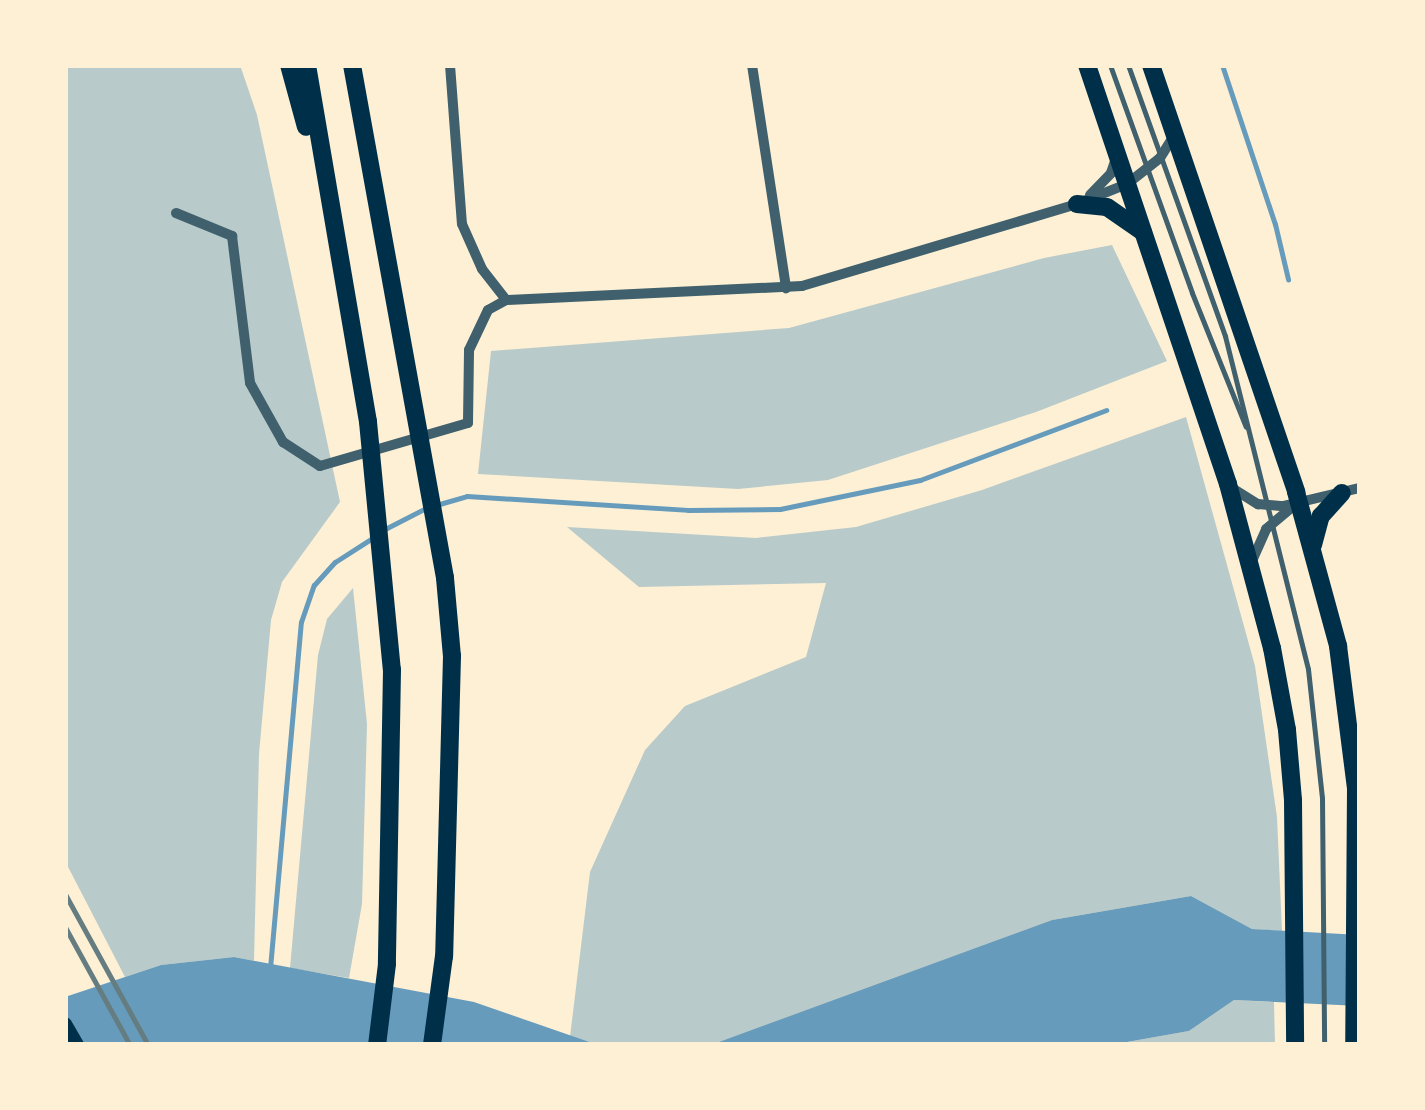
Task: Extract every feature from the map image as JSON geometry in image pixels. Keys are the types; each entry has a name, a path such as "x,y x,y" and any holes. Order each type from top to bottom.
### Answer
{"highway":[{"path":"289,65 349,295"},
{"path":"307,65 349,295 368,422 388,606 394,759 387,964 378,1045"},
{"path":"352,65 445,578 452,656 444,956 432,1045"},
{"path":"1087,65 1252,561 1287,730 1295,844 1295,1040"},
{"path":"1152,65 1300,504 1338,646 1348,710 1356,852 1354,1039"},
{"path":"1077,204 1117,212 1145,234"},
{"path":"1313,550 1321,516 1351,490"}],"main road":[{"path":"65,1024 76,1045"}],"street":[{"path":"450,65 462,224 482,269 506,300"},
{"path":"752,65 786,288"},
{"path":"176,213 232,236 250,383 282,442 320,466 468,423 469,350 488,310 506,300 786,288 1077,204 1128,184 1160,158 1175,132"},
{"path":"1077,204 1108,176 1117,154"},
{"path":"1228,484 1248,499 1270,506 1300,504 1351,490"},
{"path":"1252,561 1273,520 1300,504"}],"lane":[{"path":"1110,65 1213,349 1251,438"},
{"path":"1128,65 1225,336 1308,670 1317,731 1324,853 1324,1045"}],"shaded area":[{"path":"65,65 240,65 257,115 340,502 282,582 271,620 259,754 254,961 234,957 161,965 125,977 65,861"},
{"path":"1112,245 1167,361 1036,412 828,480 738,489 478,474 491,351 789,328 1044,258"},
{"path":"1186,417 1255,666 1277,817 1282,931 1252,929 1191,896 1052,920 731,1041 711,1045 598,1045 570,1037 590,872 645,750 685,706 806,657 826,583 639,587 567,527 756,538 856,527 982,490"},
{"path":"353,588 367,724 362,904 349,978 290,968 318,655 327,619"},
{"path":"1234,1000 1274,1002 1275,1045 1110,1045 1189,1031"}],"water":[{"path":"1191,896 1252,929 1360,935 1360,1006 1234,1000 1189,1031 1110,1045 711,1045 1052,920"},
{"path":"234,957 474,1002 598,1045 65,1045 65,997 161,965"}],"waterway":[{"path":"1222,65 1275,224 1288,279"},
{"path":"436,505 467,496 688,510 780,509 920,480 1106,410"},
{"path":"383,530 426,508"},
{"path":"270,968 301,622 314,585 335,562 374,537"}],"railway":[{"path":"65,894 148,1045"},
{"path":"65,927 130,1045"}]}
